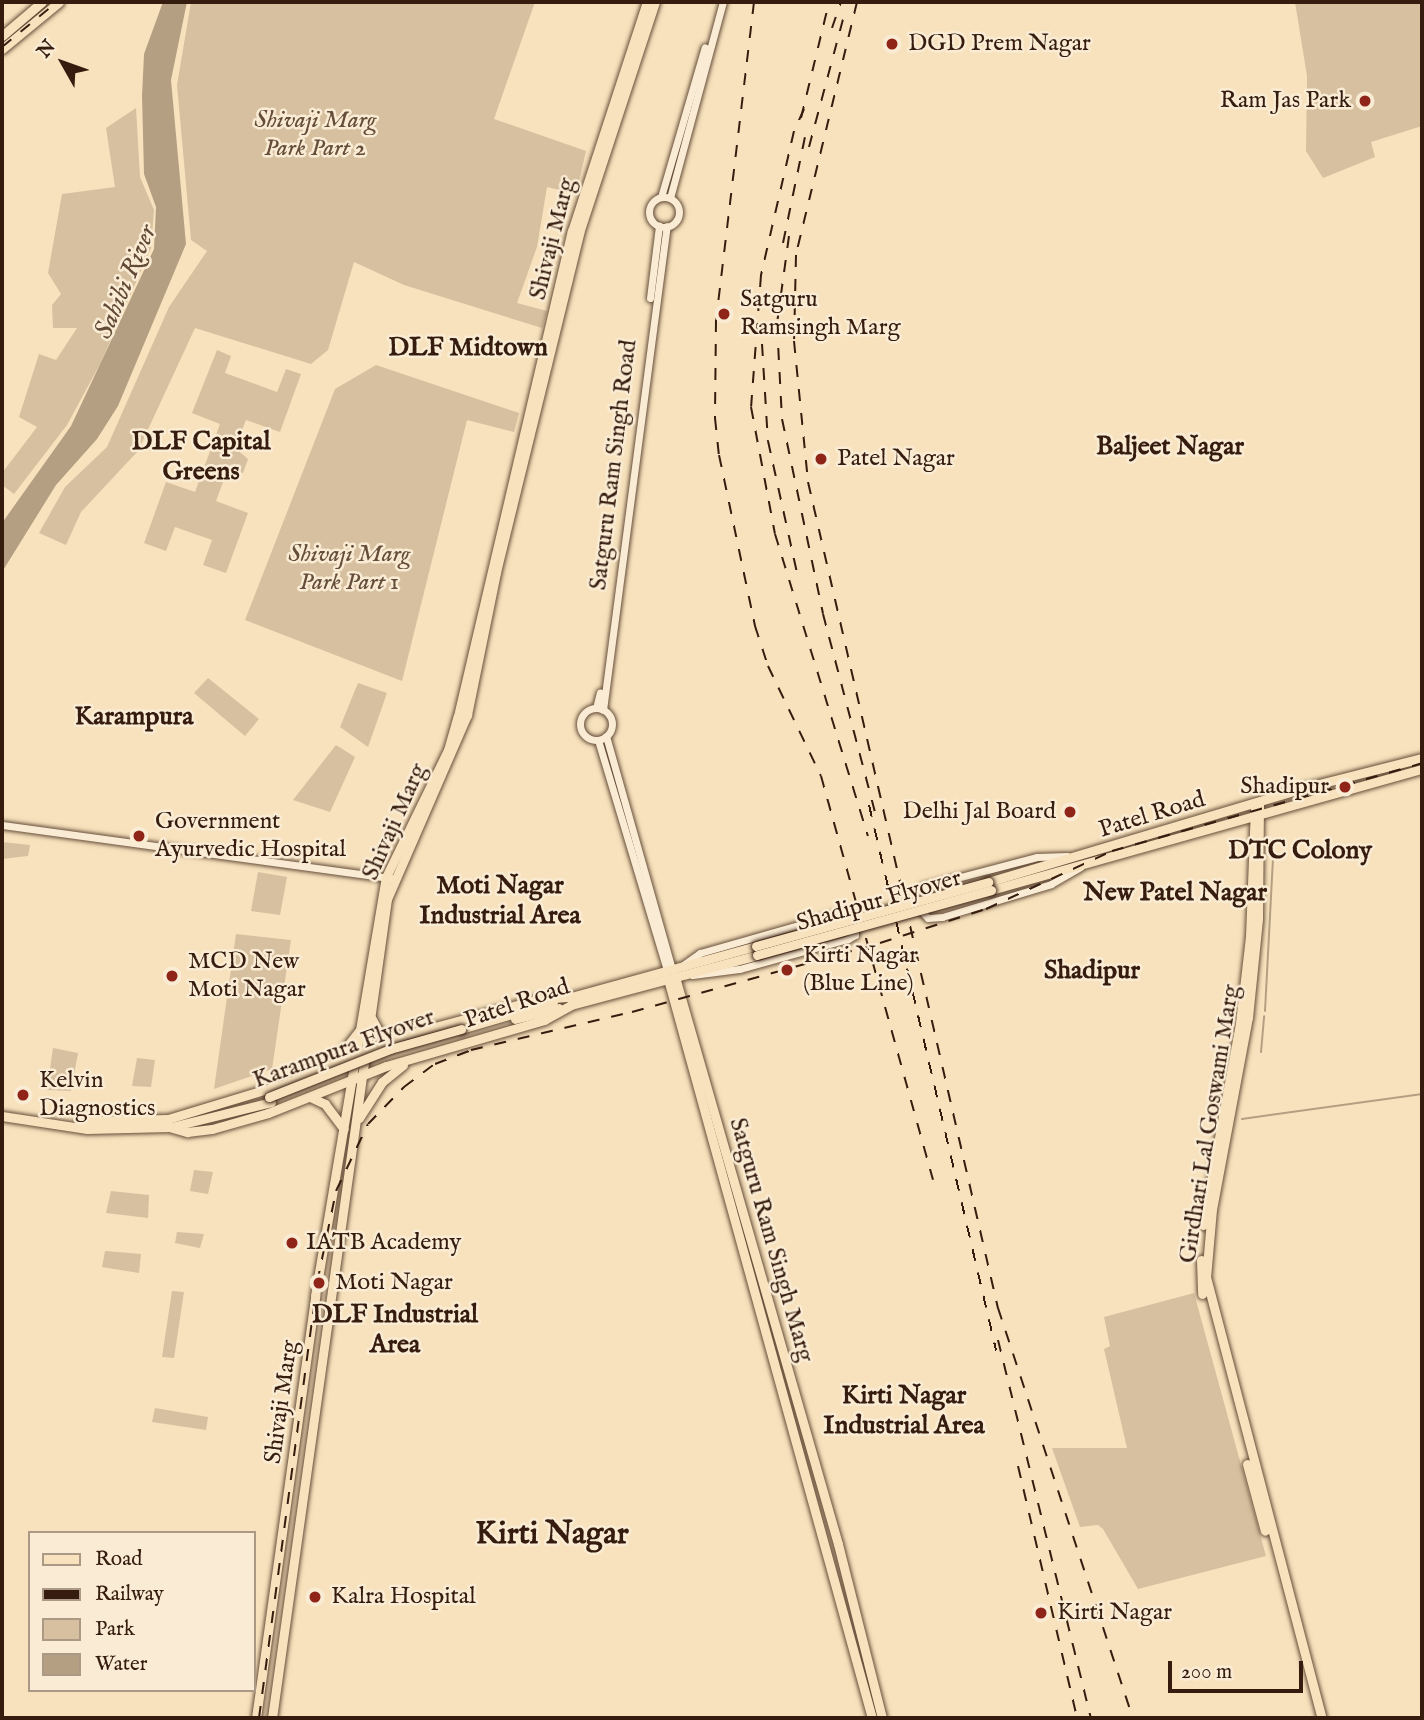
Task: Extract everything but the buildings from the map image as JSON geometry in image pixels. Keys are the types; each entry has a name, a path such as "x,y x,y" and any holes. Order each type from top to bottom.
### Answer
{"main road":[{"path":"2,36 42,2"},
{"path":"2,48 60,2"},
{"name":"Shivaji Marg","path":"256,1718 315,1296 361,1029 391,878 455,727 572,232 647,2"},
{"name":"Shivaji Marg","path":"272,1718 391,878 467,715 497,568 579,233 655,2"},
{"name":"Patel Road","path":"1081,861 1257,803 1422,758"},
{"name":"Patel Road","path":"1054,864 1081,861 1422,769"},
{"path":"1257,803 1258,815"},
{"name":"Girdhari Lal Goswami Marg","path":"1258,815 1250,937 1240,1023 1205,1207 1199,1277 1316,1718"},
{"name":"Girdhari Lal Goswami Marg","path":"1258,815 1258,919 1248,1017 1208,1229 1206,1277 1322,1718"},
{"name":"Shadipur Flyover","path":"675,972 1081,861"},
{"name":"Shadipur Flyover","path":"989,886 1054,864"},
{"name":"Patel Road","path":"169,1123 329,1068 401,1036 539,999 571,1001 675,972"},
{"name":"Satguru Ram Singh Marg","path":"675,972 872,1718"},
{"name":"Satguru Ram Singh Marg","path":"675,972 838,1544 882,1718"},
{"name":"Patel Road","path":"169,1123 187,1132 212,1129 310,1097 363,1075 544,1020 571,1001"},
{"name":"Karampura Flyover","path":"169,1123 270,1100 390,1049 571,1001"},
{"path":"372,1017 382,1034 401,1036"},
{"path":"329,1068 361,1029"},
{"path":"356,1122 394,1070 421,1056 406,1046 414,1033"},
{"path":"288,1083 293,1103"},
{"path":"310,1097 325,1104 344,1129"},
{"path":"2,1110 88,1123 169,1123"},
{"path":"2,1116 88,1129 169,1123"}],"street":[{"path":"665,198 678,215 663,226 649,209 665,198 720,2"},
{"name":"Satguru Ram Singh Road","path":"599,709 663,226"},
{"path":"602,738 581,728 583,716 599,709 612,720 602,738 675,972"},
{"path":"2,825 391,878"},
{"path":"1037,857 1081,861 1051,884 942,917 928,918 922,912 918,895 923,887 1037,857"},
{"path":"841,913 849,914 855,922 855,935 848,939 739,969 675,972 700,953 841,913"}],"green space":[{"name":"Shivaji Marg Park Part 2","path":"191,2 535,2 494,119 586,151 576,194 547,187 537,247 517,303 547,311 542,328 404,285 354,262 328,350 311,364 195,328 138,451 81,512 66,545 39,533 65,487 107,447 169,307 207,251 191,240 177,85"},
{"name":"Ram Jas Park","path":"1295,2 1422,2 1422,126 1371,142 1375,157 1323,178 1306,151 1307,76"},
{"path":"136,108 140,177 154,210 151,248 100,364 67,425 14,494 2,485 2,473 37,427 19,417 39,354 56,360 77,328 53,328 52,305 61,294 48,273 62,194 115,187 106,128"},
{"path":"217,350 231,356 225,373 277,392 286,369 301,374 280,432 246,420 235,448 248,459 243,473 226,474 216,501 248,513 226,573 203,565 212,540 175,527 166,551 144,543 166,482 195,492 220,424 192,413"},
{"name":"Shivaji Marg Park Part 1","path":"376,365 519,413 514,432 467,420 402,681 245,620 335,389"},
{"path":"208,678 259,719 245,736 194,693"},
{"path":"358,683 387,693 368,747 340,727"},
{"path":"336,745 355,757 330,812 293,800"},
{"path":"2,842 30,845 28,856 2,859"},
{"path":"258,872 287,877 280,915 251,911"},
{"path":"236,934 291,940 272,1069 214,1089"},
{"path":"53,1048 78,1053 71,1091 47,1090"},
{"path":"137,1058 155,1060 151,1087 132,1086"},
{"path":"194,1170 213,1172 208,1194 190,1191"},
{"path":"111,1191 149,1195 148,1218 106,1213"},
{"path":"177,1232 204,1234 200,1248 175,1243"},
{"path":"105,1251 141,1254 139,1273 102,1267"},
{"path":"172,1291 184,1292 174,1358 162,1357"},
{"path":"1194,1293 1266,1556 1138,1589 1103,1529 1098,1525 1080,1527 1052,1448 1127,1448 1104,1349 1110,1346 1104,1317"},
{"path":"155,1408 208,1417 206,1430 152,1422"}],"water":[{"path":"163,2 187,2 171,80 186,244 118,406 97,439 56,485 2,572 2,523 71,426 154,249 156,207 144,174 142,96 144,54"}],"waterway":[{"path":"1265,1011 1274,841"},
{"path":"1261,1052 1264,1016"},
{"path":"1242,1119 1422,1094"}],"railway":[{"path":"2,47 57,2"},
{"path":"754,2 716,320 715,418 719,455 755,626 768,666 821,776 933,1180"},
{"path":"801,118 829,2"},
{"path":"832,28 841,2"},
{"path":"857,2 796,255 794,341 808,482 998,1308 1133,1718"},
{"path":"809,147 843,19"},
{"path":"804,109 794,131 761,275 751,407 775,534 868,836"},
{"path":"783,243 805,137"},
{"path":"789,236 777,324 782,419 823,614 875,812"},
{"path":"762,344 768,441 798,578"},
{"path":"259,1718 317,1283 336,1191 368,1124 404,1087 435,1064 471,1050 632,1012 880,943 986,909 1112,851 1422,763"},
{"path":"869,805 996,1350"},
{"path":"998,1340 1091,1718"},
{"path":"1018,1466 1077,1718"}],"place":[{"name":"DGD Prem Nagar","path":"892,44"},
{"name":"Ram Jas Park","path":"1365,101"},
{"name":"Satguru Ramsingh Marg","path":"724,314"},
{"name":"Patel Nagar","path":"821,459"},
{"name":"Shadipur","path":"1345,787"},
{"name":"Delhi Jal Board","path":"1070,812"},
{"name":"Government Ayurvedic Hospital","path":"139,836"},
{"name":"Kirti Nagar (Blue Line)","path":"787,970"},
{"name":"MCD New Moti Nagar","path":"172,976"},
{"name":"Kelvin Diagnostics","path":"23,1095"},
{"name":"IATB Academy","path":"292,1243"},
{"name":"Moti Nagar","path":"319,1283"},
{"name":"Kalra Hospital","path":"315,1597"},
{"name":"Kirti Nagar","path":"1041,1613"}],"district":[{"name":"DLF Midtown","path":"468,348"},
{"name":"Baljeet Nagar","path":"1170,447"},
{"name":"DLF Capital Greens","path":"201,457"},
{"name":"Karampura","path":"134,717"},
{"name":"DTC Colony","path":"1300,851"},
{"name":"New Patel Nagar","path":"1175,893"},
{"name":"Moti Nagar Industrial Area","path":"500,900"},
{"name":"Shadipur","path":"1092,971"},
{"name":"DLF Industrial Area","path":"395,1330"},
{"name":"Kirti Nagar Industrial Area","path":"904,1411"},
{"name":"Kirti Nagar","path":"552,1535"}],"water label":[{"name":"Sahibi River","path":"126,282"}]}
